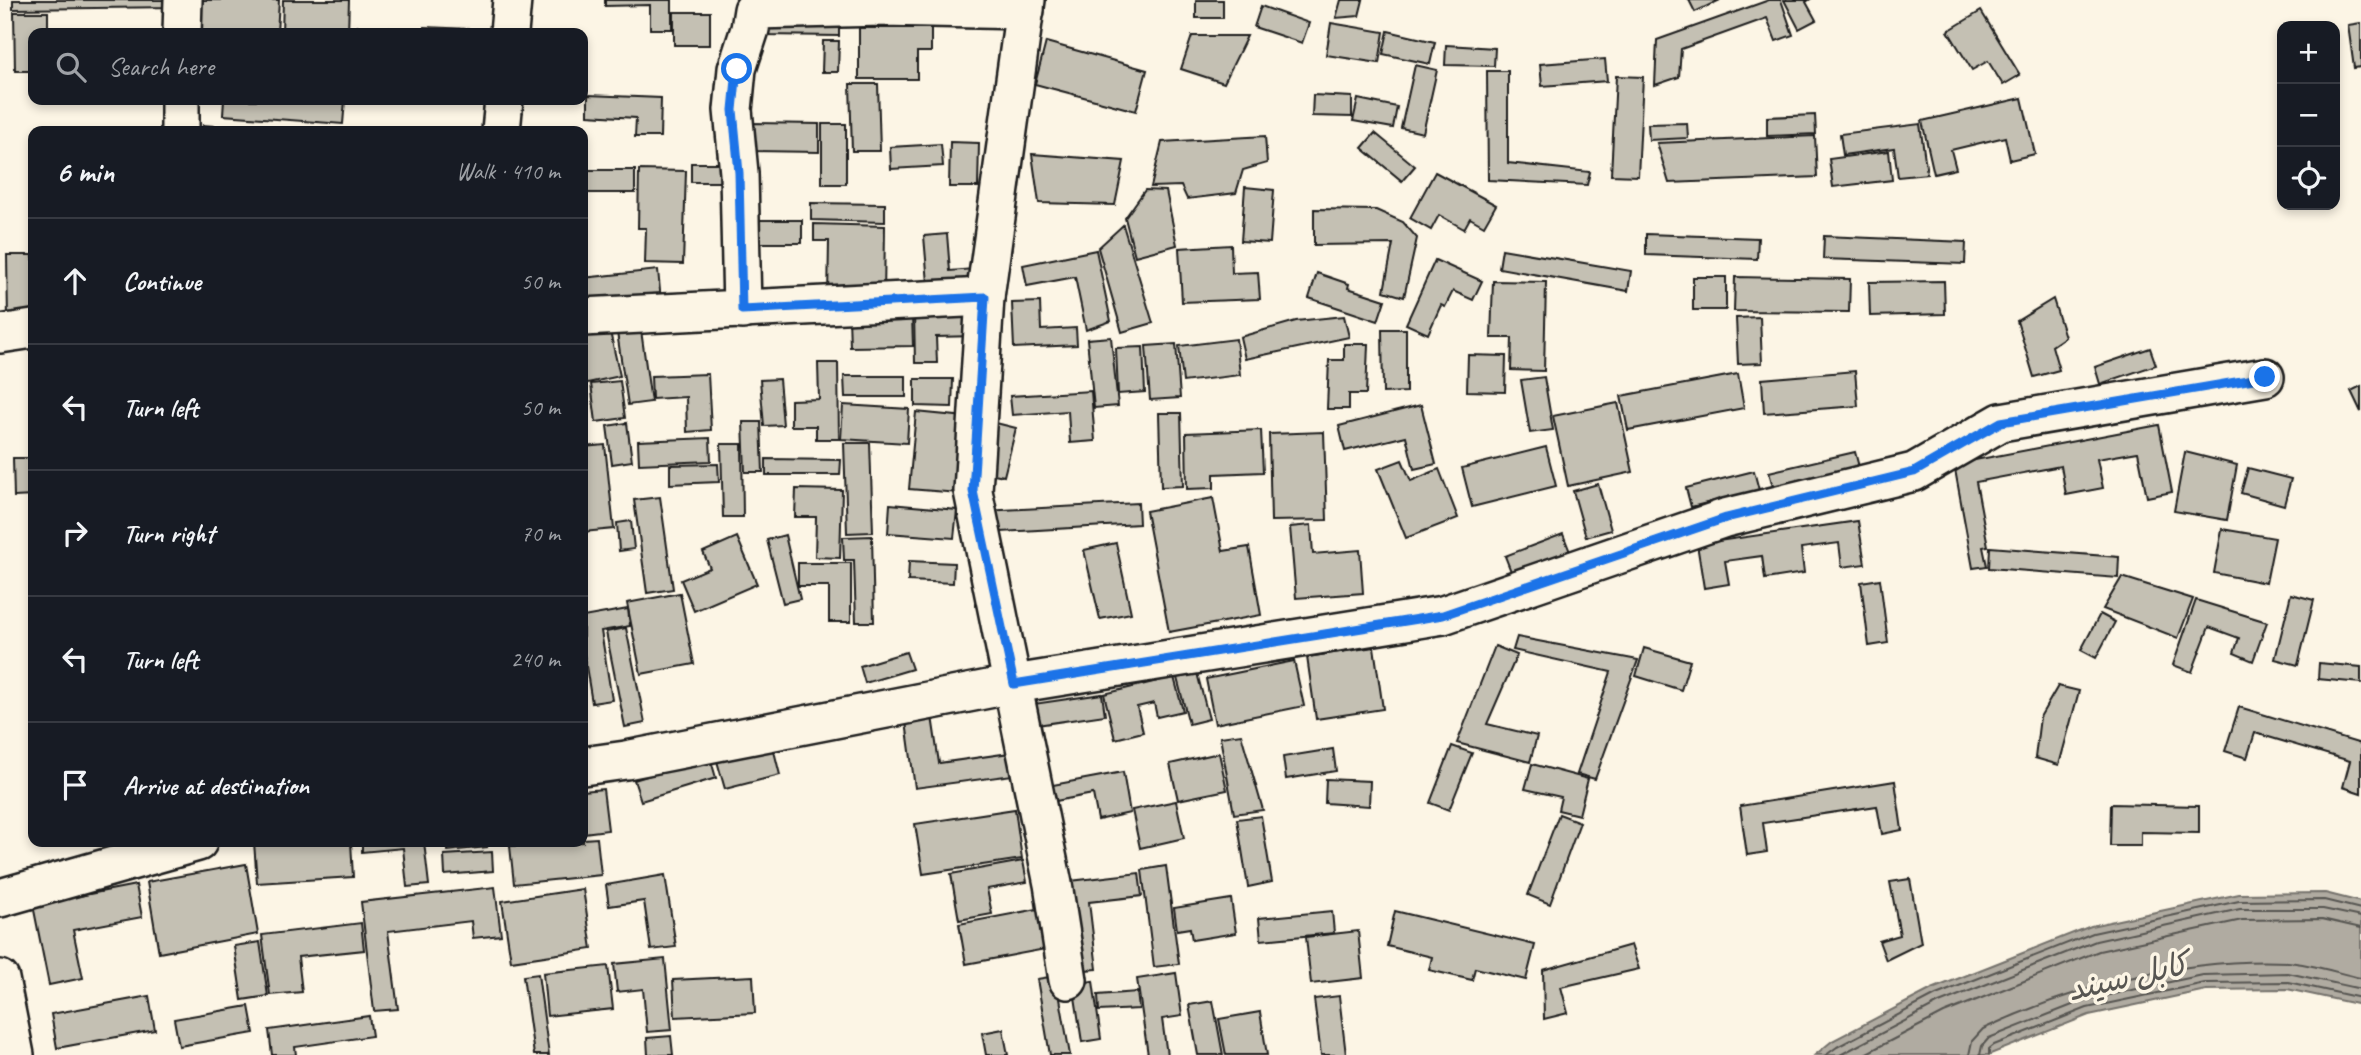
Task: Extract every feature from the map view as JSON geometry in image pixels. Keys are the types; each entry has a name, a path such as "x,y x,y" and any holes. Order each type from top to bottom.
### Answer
{"street":[{"path":"182,28 183,0"},
{"path":"509,28 512,0"},
{"path":"742,310 739,173 733,110 737,69 753,10 1025,5 985,297 973,491 1053,884 1068,980"},
{"path":"180,105 180,126"},
{"path":"501,126 504,105"},
{"path":"588,317 985,297"},
{"path":"0,334 28,330"},
{"path":"588,765 1014,684 1443,615 1726,518 1914,472 2001,422 2265,377"},
{"path":"0,898 180,847"},
{"path":"0,979 15,1055"}],"water":[{"name":"کابل سيند","path":"2325,893 2361,902 2361,1005 2287,989 2206,990 2089,1015 1988,1055 1815,1055 1832,1041 1932,989 2091,926 2239,894"}],"building":[{"path":"13,0 178,0 178,7 13,9"},
{"path":"200,0 279,0 277,28 197,28"},
{"path":"283,0 349,0 348,28 282,28"},
{"path":"605,0 672,0 672,29 650,29 650,5 605,6"},
{"path":"1196,0 1223,0 1223,18 1196,18"},
{"path":"1341,0 1363,0 1359,16 1336,18"},
{"path":"1689,0 1720,0 1695,12"},
{"path":"1769,0 1781,0 1793,35 1776,41 1767,18 1681,49 1679,77 1655,85 1657,40"},
{"path":"1784,0 1809,0 1806,2 1816,20 1799,29"},
{"path":"1261,6 1309,23 1302,43 1254,27"},
{"path":"1981,11 2020,75 2003,85 1988,61 1972,70 1948,31"},
{"path":"14,12 48,12 48,28 28,28 28,71 15,71"},
{"path":"674,12 710,12 710,45 674,45"},
{"path":"763,16 839,18 839,36 763,35"},
{"path":"1331,23 1384,32 1379,63 1326,55"},
{"path":"2361,23 2361,67 2354,68 2348,25"},
{"path":"356,26 390,28 356,28"},
{"path":"859,28 931,28 931,52 917,52 917,79 859,79"},
{"path":"1388,31 1435,42 1430,64 1383,54"},
{"path":"1192,36 1247,36 1224,83 1181,69"},
{"path":"823,41 839,41 838,72 822,72"},
{"path":"1046,42 1147,70 1136,111 1035,84"},
{"path":"1446,45 1495,48 1494,66 1445,65"},
{"path":"1605,59 1607,81 1542,86 1540,64"},
{"path":"1415,65 1437,70 1423,133 1401,128"},
{"path":"1487,71 1508,71 1508,163 1590,172 1587,185 1488,180"},
{"path":"1616,76 1643,77 1638,176 1611,175"},
{"path":"850,84 878,84 880,151 852,151"},
{"path":"588,95 661,98 660,137 635,137 636,118 588,115"},
{"path":"1313,95 1352,97 1352,117 1312,116"},
{"path":"2022,98 2035,154 2010,160 2005,137 1951,150 1956,169 1934,174 1922,121"},
{"path":"1358,99 1397,107 1393,128 1353,121"},
{"path":"224,105 345,105 343,124 223,115"},
{"path":"1815,115 1816,134 1767,136 1767,117"},
{"path":"747,123 819,124 819,152 747,151"},
{"path":"1687,123 1688,138 1649,140 1648,124"},
{"path":"822,124 846,124 846,184 822,184"},
{"path":"1920,124 1927,174 1898,177 1894,148 1843,155 1840,134"},
{"path":"1375,133 1415,166 1402,181 1362,148"},
{"path":"1265,136 1267,163 1243,170 1236,193 1187,199 1181,186 1151,187 1162,142"},
{"path":"1815,136 1817,177 1669,183 1657,143"},
{"path":"950,142 979,143 978,187 949,187"},
{"path":"941,144 943,166 891,169 890,147"},
{"path":"1889,151 1892,180 1833,187 1829,159"},
{"path":"1032,154 1124,161 1115,205 1039,203"},
{"path":"691,163 733,163 733,182 691,182"},
{"path":"588,170 635,170 635,193 588,193"},
{"path":"639,170 686,171 683,264 645,263 646,228 638,228"},
{"path":"1435,172 1496,205 1484,226 1470,218 1464,229 1439,215 1431,230 1410,218"},
{"path":"1245,187 1274,190 1270,243 1241,241"},
{"path":"1145,190 1166,191 1177,245 1135,256 1125,218"},
{"path":"811,203 885,204 885,222 811,220"},
{"path":"1314,209 1376,210 1403,222 1417,238 1404,297 1384,291 1393,244 1314,245"},
{"path":"750,220 802,220 802,243 750,243"},
{"path":"814,224 885,226 884,300 828,299 829,241 814,241"},
{"path":"1123,225 1153,323 1122,332 1098,248"},
{"path":"947,234 950,271 973,269 975,291 929,295 924,236"},
{"path":"1646,234 1758,238 1757,259 1646,255"},
{"path":"1824,236 1966,242 1965,264 1823,259"},
{"path":"1231,245 1232,273 1258,272 1260,299 1182,302 1179,248"},
{"path":"1502,249 1631,271 1628,291 1499,268"},
{"path":"1096,250 1111,321 1086,330 1075,277 1027,286 1023,265"},
{"path":"7,255 28,255 28,320 8,321"},
{"path":"1435,260 1482,281 1473,300 1453,291 1445,307 1441,305 1428,334 1406,324"},
{"path":"658,270 661,301 588,309 588,277"},
{"path":"1317,273 1349,284 1348,288 1385,300 1378,321 1309,298"},
{"path":"1693,277 1726,277 1726,310 1693,310"},
{"path":"1735,277 1850,279 1849,312 1734,311"},
{"path":"1493,281 1546,282 1544,371 1511,370 1512,338 1491,338"},
{"path":"1944,281 1945,314 1870,316 1869,282"},
{"path":"2053,299 2065,337 2052,346 2059,370 2034,377 2017,321"},
{"path":"1040,302 1041,330 1076,328 1077,345 1014,348 1012,303"},
{"path":"974,310 975,336 936,337 937,363 915,363 914,311"},
{"path":"912,315 913,346 850,347 849,316"},
{"path":"1344,316 1349,337 1245,359 1240,337 1296,321"},
{"path":"1760,317 1762,363 1738,364 1736,318"},
{"path":"608,323 620,376 588,383 588,327"},
{"path":"640,323 651,402 628,405 616,326"},
{"path":"1382,329 1406,329 1406,392 1383,393"},
{"path":"1111,337 1118,406 1094,408 1087,339"},
{"path":"1236,339 1240,375 1183,382 1179,346"},
{"path":"1176,344 1180,398 1150,400 1146,346"},
{"path":"1344,344 1368,344 1366,394 1349,394 1349,409 1327,409 1329,360 1344,360"},
{"path":"1143,347 1145,392 1118,394 1116,348"},
{"path":"2150,348 2156,365 2100,384 2095,367"},
{"path":"1468,355 1506,356 1505,392 1467,391"},
{"path":"818,363 838,363 839,439 816,439 816,426 791,426 791,400 819,399"},
{"path":"1855,371 1858,406 1764,413 1762,379"},
{"path":"708,374 711,430 687,432 686,397 652,399 651,376"},
{"path":"1738,374 1744,408 1628,430 1621,396"},
{"path":"844,376 906,376 906,397 845,397"},
{"path":"1544,377 1553,430 1530,433 1521,380"},
{"path":"779,379 783,425 764,426 760,380"},
{"path":"915,379 953,379 952,407 915,406"},
{"path":"620,381 625,418 596,422 591,384"},
{"path":"2361,386 2361,412 2351,391"},
{"path":"1091,391 1095,441 1070,443 1068,411 1012,415 1010,396"},
{"path":"1618,403 1633,472 1568,486 1553,416"},
{"path":"843,405 909,409 907,443 841,439"},
{"path":"1421,405 1436,464 1414,469 1406,436 1345,451 1339,426"},
{"path":"916,412 966,417 959,493 909,489"},
{"path":"1159,413 1181,413 1183,486 1161,487"},
{"path":"743,422 761,422 763,472 745,472"},
{"path":"627,423 632,461 612,464 607,426"},
{"path":"996,423 1016,428 1004,476 984,472"},
{"path":"2159,425 2172,492 2147,497 2138,452 2097,459 2103,488 2066,495 2061,466 1976,482 1988,546 1983,547 1987,566 1973,568 1954,464"},
{"path":"1261,430 1263,472 1214,474 1214,488 1187,489 1186,433"},
{"path":"1324,432 1327,520 1271,521 1269,434"},
{"path":"710,438 711,461 639,464 638,441"},
{"path":"844,443 870,443 873,532 847,533"},
{"path":"721,444 742,444 743,517 723,517"},
{"path":"605,445 614,529 588,532 588,447"},
{"path":"1546,447 1556,486 1472,507 1462,468"},
{"path":"1855,452 1859,467 1773,487 1769,472"},
{"path":"2185,452 2237,465 2227,520 2174,511"},
{"path":"13,458 28,458 28,496 14,497"},
{"path":"766,459 841,460 840,475 766,475"},
{"path":"1402,460 1411,481 1439,469 1458,518 1406,538 1378,469"},
{"path":"718,464 719,482 670,484 670,465"},
{"path":"2248,468 2291,479 2284,505 2241,493"},
{"path":"1754,471 1759,490 1691,507 1686,488"},
{"path":"1598,484 1611,530 1586,537 1573,491"},
{"path":"796,489 842,490 840,558 815,557 816,517 795,517"},
{"path":"660,497 673,589 647,593 634,500"},
{"path":"1213,498 1223,551 1249,547 1261,615 1169,632 1146,511"},
{"path":"1138,503 1139,524 985,533 984,511"},
{"path":"890,504 957,510 954,538 888,533"},
{"path":"631,521 634,549 619,551 617,523"},
{"path":"1858,521 1865,564 1842,567 1839,543 1801,548 1804,573 1765,579 1762,556 1725,561 1729,584 1704,588 1697,544"},
{"path":"1311,525 1313,554 1360,550 1363,593 1296,598 1290,527"},
{"path":"2222,529 2275,538 2266,583 2214,573"},
{"path":"1563,534 1570,552 1512,574 1505,556"},
{"path":"785,535 800,599 783,603 767,540"},
{"path":"872,536 874,622 856,622 854,560 844,560 843,537"},
{"path":"737,537 757,584 694,611 681,580 710,568 703,552"},
{"path":"1116,543 1131,613 1100,619 1084,550"},
{"path":"1990,547 2119,557 2118,578 1989,568"},
{"path":"909,561 954,563 953,583 908,581"},
{"path":"798,563 851,563 851,622 829,622 829,586 798,586"},
{"path":"2122,577 2193,599 2178,638 2103,609"},
{"path":"1880,579 1888,643 1869,646 1861,582"},
{"path":"680,593 694,664 641,674 627,603"},
{"path":"2291,594 2314,600 2298,665 2275,659"},
{"path":"2196,600 2267,622 2253,661 2234,653 2239,638 2209,627 2192,672 2173,665"},
{"path":"628,609 630,626 601,631 612,700 592,703 588,679 588,616"},
{"path":"2100,614 2115,622 2096,658 2081,650"},
{"path":"626,628 645,723 625,727 606,632"},
{"path":"1517,637 1638,660 1595,779 1577,774 1611,672 1513,650"},
{"path":"1495,646 1517,655 1487,724 1537,736 1530,762 1457,743"},
{"path":"1374,647 1383,709 1316,719 1307,657"},
{"path":"1644,648 1690,661 1681,690 1636,676"},
{"path":"906,652 912,669 865,683 860,666"},
{"path":"1294,661 1304,706 1215,724 1206,679"},
{"path":"2319,663 2361,667 2361,683 2318,679"},
{"path":"1196,669 1209,719 1189,724 1176,674"},
{"path":"1174,677 1183,711 1157,717 1154,703 1137,707 1143,732 1115,739 1104,694"},
{"path":"2058,686 2079,691 2059,765 2035,758 2040,717"},
{"path":"1102,694 1105,715 1030,726 1027,705"},
{"path":"930,703 939,763 1010,753 1013,775 915,788 904,707"},
{"path":"2239,707 2361,744 2361,793 2343,787 2350,761 2255,733 2247,758 2225,751"},
{"path":"1241,734 1263,810 1234,814 1220,737"},
{"path":"1452,746 1472,753 1449,810 1430,803"},
{"path":"773,747 780,775 725,789 717,761"},
{"path":"1333,749 1336,771 1286,779 1283,757"},
{"path":"1219,753 1227,790 1178,800 1170,764"},
{"path":"710,757 716,778 641,801 634,780"},
{"path":"1532,764 1588,779 1579,815 1558,810 1561,797 1525,789"},
{"path":"1123,772 1130,813 1098,820 1093,794 1045,803 1042,787"},
{"path":"1326,779 1370,781 1369,806 1325,803"},
{"path":"1895,781 1902,830 1882,834 1877,806 1763,823 1767,852 1747,855 1740,806"},
{"path":"603,789 608,830 588,832 588,790"},
{"path":"1176,801 1184,838 1140,848 1132,810"},
{"path":"2111,804 2199,806 2199,833 2141,832 2141,846 2110,846"},
{"path":"1015,809 1022,859 923,874 915,824"},
{"path":"1559,814 1580,822 1550,904 1528,895"},
{"path":"1261,816 1272,882 1248,887 1237,819"},
{"path":"597,838 601,875 514,884 510,847 588,847 588,839"},
{"path":"254,847 351,847 353,877 257,883"},
{"path":"362,847 425,847 429,885 407,887 403,848 362,852"},
{"path":"448,847 487,847 448,851"},
{"path":"492,852 493,871 445,875 444,855"},
{"path":"1023,861 1027,882 987,889 992,914 959,920 951,874"},
{"path":"246,864 258,934 159,953 147,882"},
{"path":"1166,866 1179,964 1154,967 1142,870"},
{"path":"1139,873 1142,896 1089,902 1097,969 1072,971 1062,882"},
{"path":"665,875 676,947 651,950 644,901 609,906 606,885"},
{"path":"1910,879 1921,943 1886,960 1879,941 1900,935 1890,882"},
{"path":"136,885 142,917 73,930 83,978 49,985 33,905"},
{"path":"495,887 501,935 473,938 471,921 388,931 398,1009 374,1011 361,902"},
{"path":"583,889 592,949 511,961 502,901"},
{"path":"1231,899 1236,933 1192,940 1190,928 1177,930 1174,908"},
{"path":"1048,907 1056,947 966,964 959,924"},
{"path":"1332,911 1334,933 1261,940 1259,918"},
{"path":"1395,911 1535,945 1526,980 1475,968 1472,980 1429,970 1432,957 1387,946"},
{"path":"361,923 364,950 298,957 302,992 270,995 262,935"},
{"path":"1358,931 1363,978 1311,984 1306,937"},
{"path":"260,942 268,996 242,1000 234,946"},
{"path":"1631,945 1639,969 1561,987 1568,1013 1544,1019 1543,970"},
{"path":"665,959 672,1030 647,1032 643,989 617,992 614,964"},
{"path":"608,966 613,1009 547,1016 543,973"},
{"path":"1176,973 1182,1016 1162,1019 1167,1055 1148,1055 1137,979"},
{"path":"538,974 549,1055 534,1055 523,976"},
{"path":"753,976 755,1013 675,1017 673,980"},
{"path":"1056,976 1070,1055 1050,1055 1037,979"},
{"path":"1093,981 1101,1039 1082,1042 1073,984"},
{"path":"1137,992 1139,1009 1099,1011 1098,995"},
{"path":"149,996 155,1030 57,1048 51,1014"},
{"path":"1339,996 1346,1055 1321,1055 1314,999"},
{"path":"1213,1001 1223,1055 1198,1055 1189,1005"},
{"path":"249,1006 254,1033 179,1046 174,1019"},
{"path":"1260,1012 1267,1055 1226,1055 1219,1019"},
{"path":"369,1016 372,1036 295,1047 296,1055 272,1055 269,1030"},
{"path":"1003,1029 1008,1055 986,1055 982,1033"},
{"path":"671,1036 673,1055 648,1055 647,1038"}],"route":[{"path":"737,69 733,110 739,173 742,310 985,297 973,491 1014,684 1443,615 1726,518 1914,472 2001,422 2265,377"}]}
